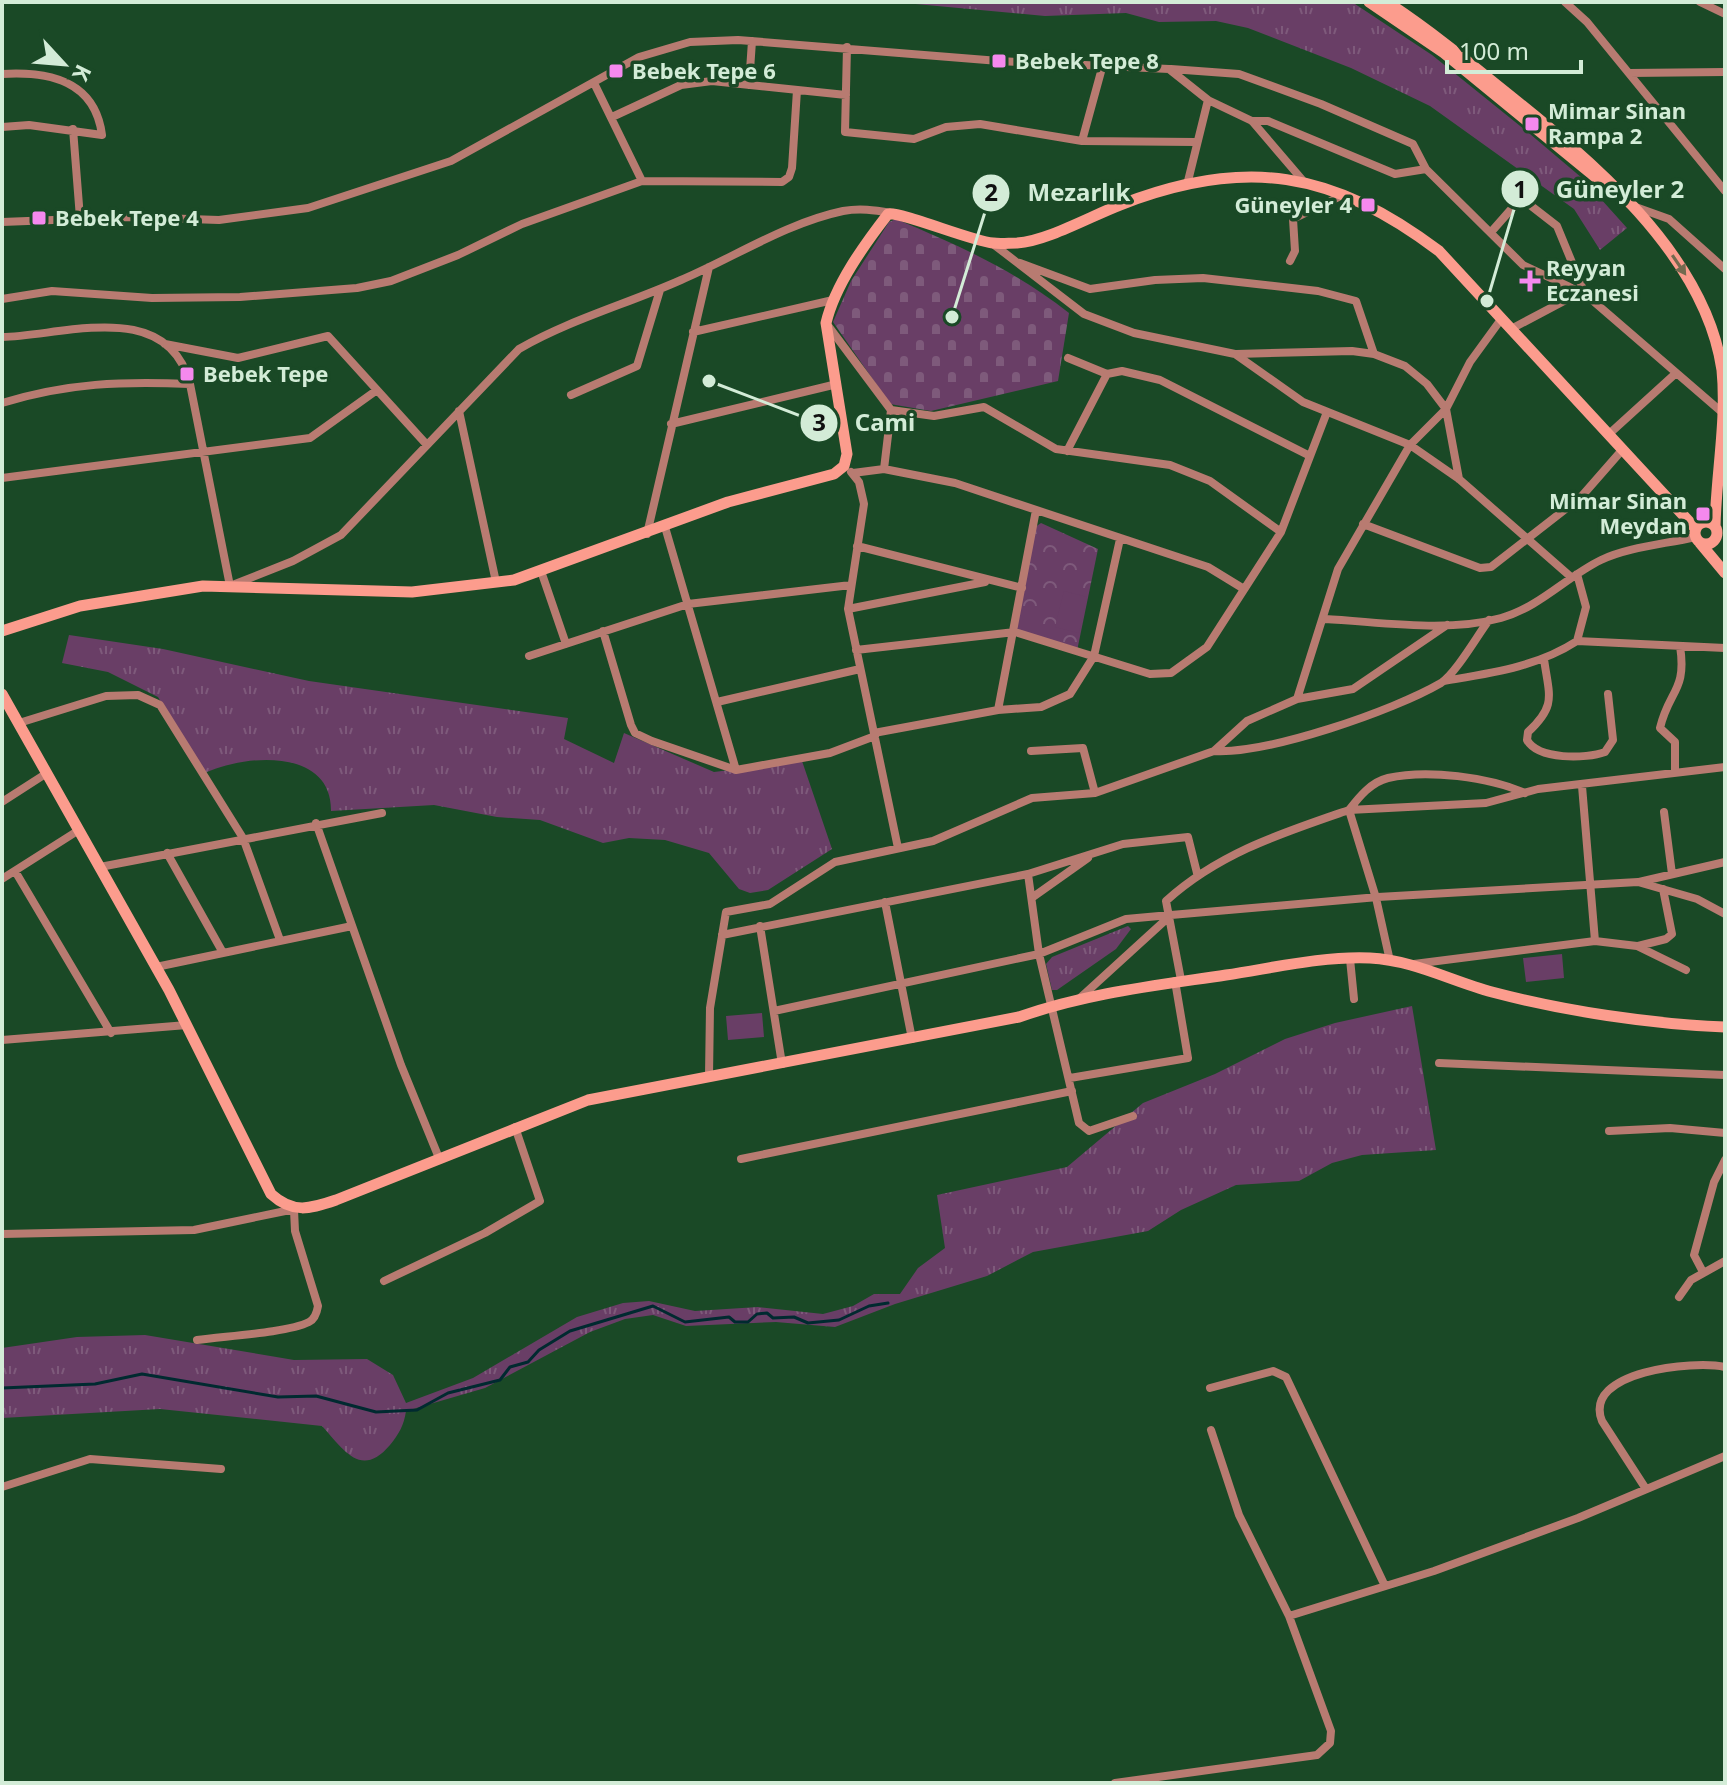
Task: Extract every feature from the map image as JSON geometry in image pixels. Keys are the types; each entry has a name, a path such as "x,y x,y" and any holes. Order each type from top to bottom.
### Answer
{"street":[{"path":"1369,2 1444,53 1629,205 1669,219 1725,269"},
{"path":"1387,2 1559,134 1603,173 1669,251 1693,285 1722,368 1725,415 1715,490 1716,530 1711,543 1697,534"},
{"path":"1565,2 1587,22 1725,191"},
{"path":"1700,2 1725,14"},
{"path":"2,222 80,218 219,220 308,208 451,161 639,57 690,42 752,41 1102,68 1239,74 1321,104 1413,144 1426,169 1523,265 1583,293 1725,415"},
{"path":"749,85 752,41"},
{"path":"847,47 845,132 914,139 946,127 980,124 1082,141 1195,142"},
{"path":"1082,141 1102,68"},
{"path":"1169,69 1208,100 1252,121 1305,183"},
{"path":"1629,73 1725,72"},
{"path":"2,74 25,73 82,90 97,110 102,135 29,125 2,127"},
{"path":"612,117 681,85 712,81 846,95"},
{"path":"594,83 642,181"},
{"path":"2,299 52,291 152,298 240,297 357,288 405,276 522,224 642,181 786,180 792,168 797,90"},
{"path":"1187,185 1195,142 1208,100"},
{"path":"1252,121 1268,121 1395,174 1426,169"},
{"path":"73,129 80,218"},
{"path":"230,586 293,561 341,535 519,349 554,329 660,290 764,240 841,212 866,208 992,243 1022,243 1124,203 1187,185 1223,177 1262,175 1305,183 1344,195 1393,216 1439,251 1623,449 1697,534 1725,573"},
{"path":"1290,261 1296,240 1293,219 1344,195"},
{"path":"1492,231 1521,198 1557,226 1583,293"},
{"path":"891,213 833,300 826,323 848,470 863,493 864,504 848,609 898,848"},
{"path":"992,243 1084,314 1134,333 1235,354 1352,351 1374,354 1405,366 1427,384 1446,409 1459,479"},
{"path":"1012,260 1090,289 1155,280 1203,278 1318,291 1356,301 1374,354"},
{"path":"647,534 709,267"},
{"path":"571,395 637,366 660,290"},
{"path":"1511,329 1583,293"},
{"path":"693,332 833,300"},
{"path":"1297,699 1325,619 1338,569 1410,445 1446,409 1470,362 1502,318"},
{"path":"826,323 891,410 884,469"},
{"path":"2,337 91,326 121,328 149,335 177,356 190,384 230,586"},
{"path":"164,344 238,358 328,336 427,445"},
{"path":"1235,354 1303,402 1410,445 1459,479 1526,541 1574,576 1586,607 1577,641"},
{"path":"1068,358 1107,374 1122,371 1160,380 1310,456"},
{"path":"1067,451 1107,374"},
{"path":"1609,434 1675,374"},
{"path":"2,403 33,393 111,381 190,384"},
{"path":"671,424 837,384"},
{"path":"2,478 204,449 310,438 377,390"},
{"path":"891,410 934,416 984,407 1056,449 1170,465 1210,481 1281,532"},
{"path":"459,411 496,582"},
{"path":"856,650 1015,632 1150,674 1171,673 1207,647 1281,532 1327,412"},
{"path":"1363,524 1480,568 1491,567 1581,497 1623,449"},
{"path":"2,631 80,606 203,586 412,592 496,582 541,571 728,502 848,470 884,469 955,483 1208,567 1244,589"},
{"path":"1697,534 1715,490"},
{"path":"998,710 1036,510"},
{"path":"1325,619 1447,625 1502,618 1553,594 1574,576 1603,559 1697,534 1705,522 1716,530 1725,547"},
{"path":"665,527 736,770"},
{"path":"603,631 635,733 715,766 736,770 830,753 874,735 998,710 1041,707 1070,694 1094,656 1120,539"},
{"path":"857,546 1022,588"},
{"path":"541,571 566,644"},
{"path":"848,609 990,581"},
{"path":"529,656 688,604 851,585"},
{"path":"1443,681 1489,620"},
{"path":"1214,751 1247,721 1297,699 1353,689 1447,625"},
{"path":"709,1076 710,1008 726,912 770,904 835,862 933,841 1032,798 1095,793 1214,751 1236,752 1353,720 1443,681 1499,672 1544,659 1577,641 1725,648"},
{"path":"1675,772 1675,742 1660,728 1666,709 1682,682 1680,646"},
{"path":"1544,659 1550,703 1545,718 1528,732 1527,740 1534,748 1563,756 1605,752 1613,740 1608,694"},
{"path":"717,702 860,669"},
{"path":"2,694 156,967 271,1194 294,1209"},
{"path":"19,723 106,696 138,695 160,705 243,838 280,940"},
{"path":"1031,751 1083,748 1095,793"},
{"path":"1070,1078 1188,1058 1171,915 1166,901 1197,873 1271,837 1349,810 1486,803 1525,793 1725,767"},
{"path":"2,802 47,773"},
{"path":"1349,810 1372,785 1388,778 1449,776 1497,780 1525,793"},
{"path":"1582,786 1595,941"},
{"path":"1349,810 1376,898 1390,961"},
{"path":"1664,812 1672,874"},
{"path":"100,867 316,823 382,813"},
{"path":"316,823 401,1065 439,1158"},
{"path":"2,879 79,830"},
{"path":"722,935 1028,874 1123,844 1188,837 1197,873"},
{"path":"167,853 222,951"},
{"path":"1033,897 1096,853"},
{"path":"774,1011 903,986 1039,954 1126,919 1376,898 1638,882 1723,862"},
{"path":"15,871 111,1033"},
{"path":"1028,874 1039,954 1079,1123 1086,1130 1133,1116"},
{"path":"1638,882 1697,899 1725,914"},
{"path":"1637,946 1666,939 1672,934 1663,889"},
{"path":"885,902 912,1039"},
{"path":"1079,998 1171,915"},
{"path":"156,967 352,926"},
{"path":"760,926 782,1064"},
{"path":"1411,964 1595,941 1637,946 1686,970"},
{"path":"1350,959 1354,999"},
{"path":"2,1234 194,1230 294,1209 309,1209 588,1100 1019,1017 1079,998 1178,980 1350,959 1411,964 1464,984 1518,999 1646,1022 1725,1027"},
{"path":"2,1040 187,1025"},
{"path":"1439,1063 1725,1075"},
{"path":"741,1159 1072,1091"},
{"path":"384,1281 485,1233 540,1201 515,1127"},
{"path":"1609,1131 1670,1128 1725,1133"},
{"path":"1703,1272 1694,1255 1714,1182 1725,1160"},
{"path":"197,1340 282,1328 309,1322 314,1317 318,1306 295,1231 294,1209"},
{"path":"1679,1297 1703,1272 1725,1261"},
{"path":"1646,1489 1602,1421 1599,1413 1601,1396 1613,1385 1684,1363 1725,1367"},
{"path":"1210,1388 1273,1371 1286,1377 1385,1586"},
{"path":"1115,1783 1323,1752 1330,1743 1331,1731 1289,1616 1239,1515 1211,1430"},
{"path":"1289,1616 1385,1586 1578,1518 1725,1456"},
{"path":"2,1487 90,1459 221,1469"}],"green space":[{"path":"894,2 1352,2 1432,55 1530,134 1582,178 1627,228 1600,250 1574,209 1430,106 1351,68 1248,28 1216,21 1159,22 1126,13 1045,16"},
{"path":"896,219 986,260 1069,313 1058,381 931,411 890,404 833,322 851,281 889,222"},
{"path":"1041,523 1098,549 1077,651 1016,630 1031,530"},
{"path":"1064,591 1087,597 1079,633 1055,627"},
{"path":"69,635 163,649 309,681 568,718 564,739 614,763 624,733 714,772 802,761 832,849 768,890 750,893 739,889 709,853 665,840 629,838 603,843 540,820 497,817 434,805 331,811 327,790 317,775 301,766 261,760 240,762 203,774 158,697 108,672 62,663"},
{"path":"1128,926 1131,929 1116,949 1057,990 1052,990 1046,964 1052,957"},
{"path":"1562,954 1564,978 1526,982 1523,958"},
{"path":"1412,1006 1436,1150 1362,1155 1332,1163 1299,1181 1236,1185 1181,1210 1148,1231 1033,1252 987,1276 895,1304 835,1327 776,1322 686,1326 653,1315 625,1319 590,1332 485,1388 406,1411 393,1441 380,1455 370,1460 353,1457 322,1426 160,1409 2,1418 2,1348 77,1337 145,1335 294,1360 367,1359 393,1375 406,1403 473,1378 577,1317 623,1303 649,1301 695,1311 758,1307 823,1314 853,1306 874,1294 900,1294 918,1268 945,1248 937,1195 1067,1167 1143,1103 1215,1074 1285,1039 1335,1023"},
{"path":"762,1013 764,1037 728,1040 726,1016"}],"waterway":[{"path":"2,1388 95,1384 142,1374 278,1397 316,1396 376,1412 417,1410 448,1393 500,1380 510,1367 528,1362 539,1350 570,1331 653,1306 685,1322 729,1317 735,1322 748,1322 757,1314 767,1313 773,1318 794,1317 808,1323 839,1320 869,1306 888,1303"}],"place":[{"name":"Bebek Tepe 8","path":"999,61"},
{"name":"Bebek Tepe 6","path":"616,71"},
{"name":"Mimar Sinan Rampa 2","path":"1532,124"},
{"name":"Güneyler 4","path":"1368,205"},
{"name":"Bebek Tepe 4","path":"39,218"},
{"name":"Reyyan Eczanesi","path":"1530,281"},
{"name":"Güneyler 2","path":"1487,301"},
{"name":"Mezarlık","path":"952,317"},
{"name":"Bebek Tepe","path":"187,374"},
{"name":"Cami","path":"709,381"},
{"name":"Mimar Sinan Meydan","path":"1703,514"}]}
